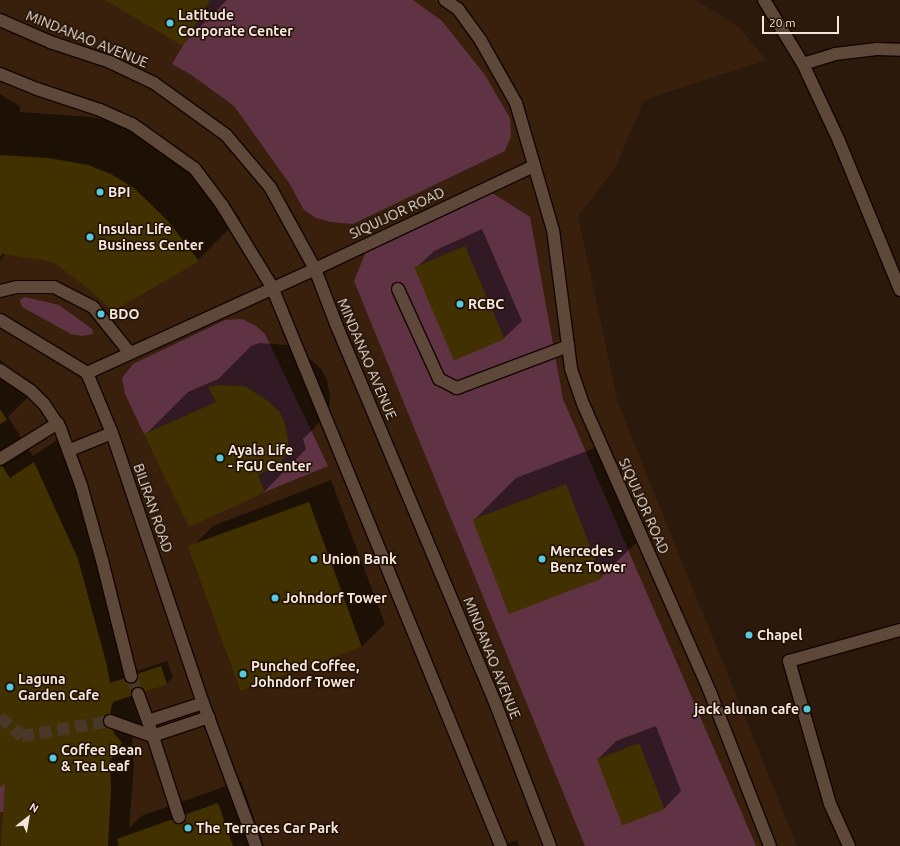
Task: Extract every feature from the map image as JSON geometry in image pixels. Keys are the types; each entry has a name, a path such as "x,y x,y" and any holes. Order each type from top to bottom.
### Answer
{"street":[{"name":"SIQUIJOR ROAD","path":"446,0 458,8 481,41 516,102 553,230 571,370 584,406 710,692 770,846"},
{"path":"764,0 803,64 839,141 900,290"},
{"name":"MINDANAO AVENUE","path":"0,20 50,42 110,62 154,83 226,135 270,187 314,269 496,705 550,846"},
{"path":"803,64 842,54 877,49 900,50"},
{"path":"0,74 37,89 100,110 132,124 195,169 222,205 272,287 501,846"},
{"name":"SIQUIJOR ROAD","path":"272,287 314,269 534,166"},
{"path":"0,291 18,287 54,287 93,307 130,353"},
{"path":"0,320 87,373 272,287"},
{"path":"398,289 439,379 457,388 568,346"},
{"path":"0,370 31,392 44,404 58,422 70,450 102,560 131,676"},
{"name":"BILIRAN ROAD","path":"87,373 112,433 204,703 256,846"},
{"path":"0,459 58,422"},
{"path":"70,450 112,433"},
{"path":"849,846 830,804 790,661 900,630"},
{"path":"138,694 179,817"},
{"path":"148,721 204,703"},
{"path":"110,721 152,736 209,717"}],"shaded area":[{"path":"0,0 696,0 739,27 766,60 644,100 616,167 578,216 618,403 797,846 0,846"},
{"path":"210,0 413,0 442,21 485,75 510,118 511,136 505,151 353,224 331,222 316,218 304,210 289,183 234,106 190,74 172,64"},
{"path":"492,193 530,217 563,399 756,846 585,846 354,281 367,249"},
{"path":"25,297 59,305 92,329 93,334 82,336 71,334 22,307 20,300"},
{"path":"242,319 256,326 265,334 328,466 265,492 258,475 288,452 288,439 285,423 279,411 268,401 245,386 217,385 208,387 216,402 144,434 125,394 122,378 133,364 225,320"},
{"path":"0,784 5,784 5,812 0,812"}],"building":[{"name":"Latitude Corporate Center","path":"105,0 210,0 183,46"},
{"name":"Insular Life Business Center","path":"0,155 48,158 88,165 111,174 134,188 167,220 199,261 113,311 89,289 56,264 43,260 2,254 0,258"},
{"name":"RCBC","path":"465,246 504,339 454,360 414,267"},
{"name":"Ayala Life - FGU Center","path":"217,385 245,386 268,401 279,411 285,423 288,439 288,452 279,464 258,475 265,492 189,527 144,434 216,402 208,387"},
{"path":"0,409 7,420 0,424"},
{"path":"34,462 78,559 107,666 110,683 161,666 167,684 113,702 110,721 114,733 122,743 110,761 111,789 108,846 1,846 5,784 0,787 0,463 10,478"},
{"name":"Mercedes - Benz Tower","path":"566,484 602,578 509,614 473,520"},
{"name":"Johndorf Tower","path":"309,502 362,647 240,691 188,546"},
{"path":"639,743 664,809 622,825 597,759"},
{"name":"The Terraces Car Park","path":"218,803 233,846 116,846 119,845 117,839"}],"tunnel":[{"path":"131,676 138,694"},
{"path":"0,717 22,736 110,721"}],"place":[{"name":"Latitude Corporate Center","path":"170,23"},
{"name":"BPI","path":"100,192"},
{"name":"Insular Life Business Center","path":"90,237"},
{"name":"RCBC","path":"460,304"},
{"name":"BDO","path":"101,314"},
{"name":"Ayala Life - FGU Center","path":"220,458"},
{"name":"Union Bank","path":"314,559"},
{"name":"Mercedes - Benz Tower","path":"542,559"},
{"name":"Johndorf Tower","path":"275,598"},
{"name":"Chapel","path":"749,635"},
{"name":"Punched Coffee, Johndorf Tower","path":"243,674"},
{"name":"Laguna Garden Cafe","path":"10,687"},
{"name":"jack alunan cafe","path":"807,709"},
{"name":"Coffee Bean & Tea Leaf","path":"53,758"},
{"name":"The Terraces Car Park","path":"188,828"}]}
